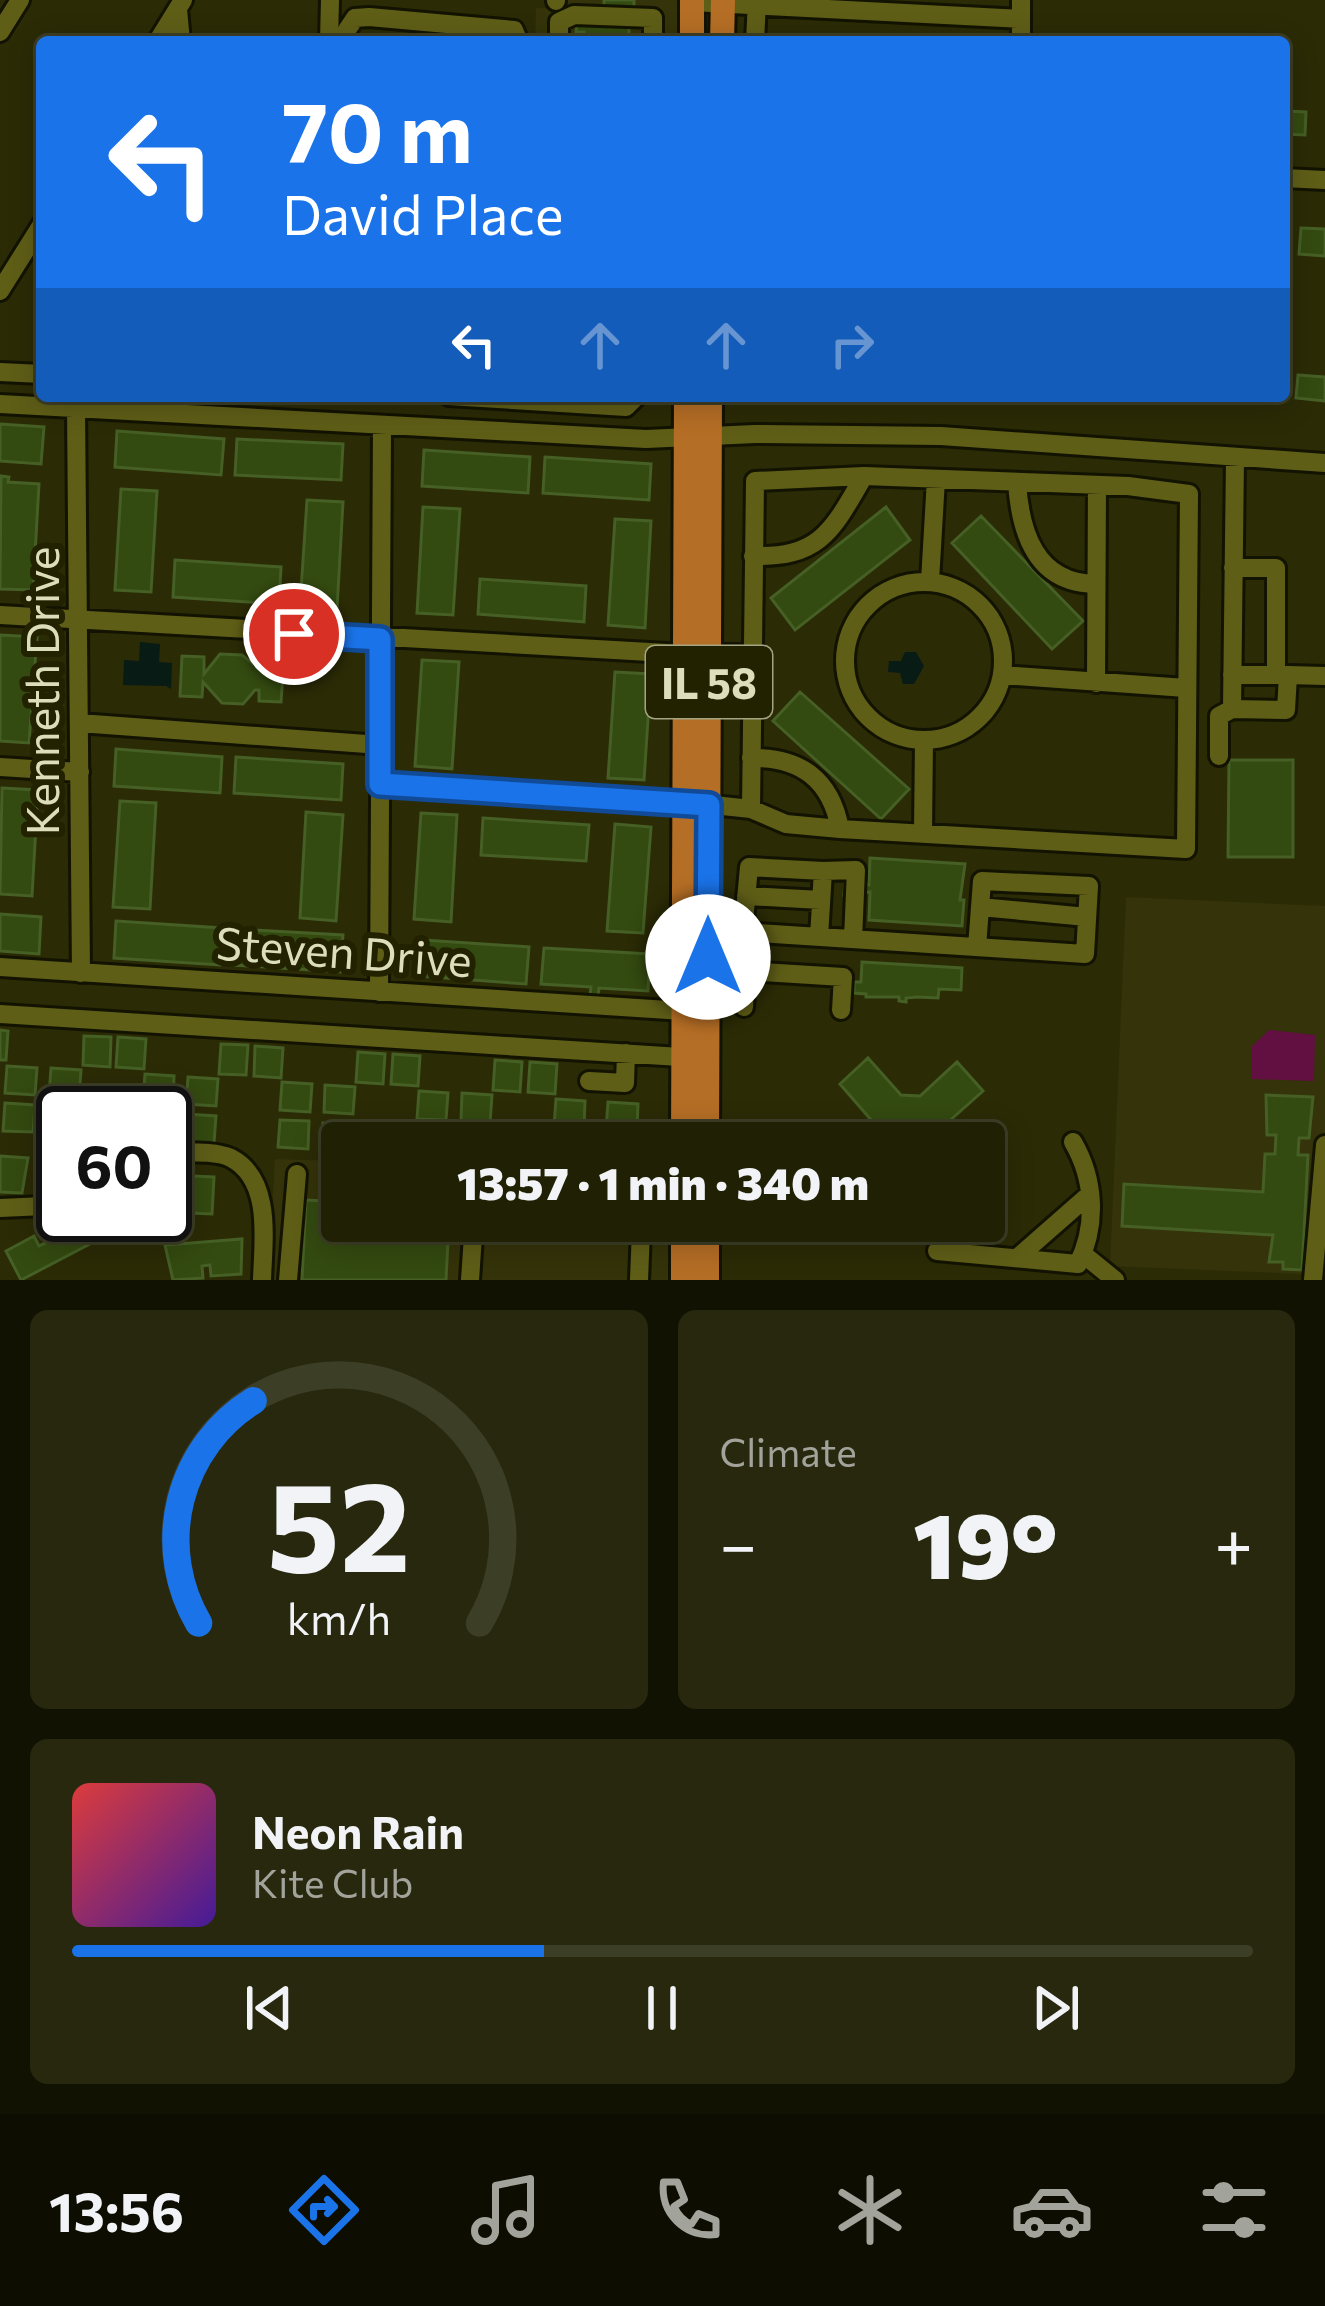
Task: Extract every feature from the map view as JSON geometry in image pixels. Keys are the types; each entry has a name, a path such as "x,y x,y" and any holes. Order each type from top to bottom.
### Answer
{"main road":[{"path":"692,1 692,36"},
{"path":"722,36 723,2"},
{"name":"IL 58","path":"688,402 698,437"},
{"name":"IL 58","path":"704,1122 684,1011 697,803 698,437 708,402"},
{"name":"IL 58","path":"686,1122 708,926 697,803"},
{"path":"683,1242 683,1280"},
{"path":"707,1242 708,1280"}],"street":[{"path":"0,32 20,0"},
{"path":"329,36 330,0"},
{"path":"692,1 1021,10"},
{"path":"755,36 756,2"},
{"path":"161,36 181,4"},
{"path":"181,4 181,36"},
{"path":"559,36 559,22 574,15 653,18 653,36"},
{"path":"346,36 355,18 369,16 514,30 516,36"},
{"path":"1290,178 1325,180"},
{"path":"0,291 36,235"},
{"path":"0,372 36,374"},
{"path":"546,402 626,407 631,402"},
{"path":"0,404 646,440 941,436 1325,463"},
{"name":"Kenneth Drive","path":"76,408 80,973"},
{"path":"379,992 382,427"},
{"path":"1138,488 1142,452"},
{"path":"1232,709 1234,458"},
{"path":"753,556 786,557 818,544 835,526 864,476"},
{"path":"380,784 697,803 751,809 786,824 840,829 1186,849 1189,494 1097,485 864,476 755,482 751,809"},
{"path":"930,581 936,479"},
{"path":"1017,482 1020,522 1032,550 1053,570 1083,584 1096,584"},
{"path":"1096,683 1097,485"},
{"path":"1219,756 1219,716 1232,709 1286,710 1276,568 1233,568"},
{"path":"930,581 956,588 978,602 994,623 1003,648 1002,675 987,710 962,732 924,740 899,736 868,715 848,683 845,658 850,632 872,602 905,583 930,581"},
{"path":"0,615 380,639 752,654"},
{"path":"1002,675 1186,688"},
{"path":"1232,675 1325,676"},
{"path":"80,723 380,746"},
{"path":"923,833 924,740"},
{"path":"751,758 775,758 803,767 835,802 840,829"},
{"path":"0,767 80,772"},
{"path":"743,932 749,867 856,870 853,939"},
{"path":"819,937 823,871"},
{"path":"708,926 743,932 1085,954 1089,886 982,881 977,947"},
{"path":"746,896 821,900"},
{"path":"980,907 1087,917"},
{"name":"Steven Drive","path":"0,967 684,1011"},
{"path":"744,1007 746,970 843,977 841,1010"},
{"path":"0,1014 696,1058"},
{"path":"589,1082 625,1084 626,1053"},
{"path":"937,1251 1078,1264 1092,1202 1086,1165 1073,1142"},
{"path":"1313,1280 1325,1145"},
{"path":"192,1154 229,1157 247,1172 264,1212 262,1280"},
{"path":"289,1280 297,1174"},
{"path":"1016,1258 1090,1194"},
{"path":"0,1208 36,1206"},
{"path":"470,1280 473,1242"},
{"path":"639,1280 640,1242"},
{"path":"1083,1254 1115,1280"}],"shaded area":[{"path":"564,0 680,0 680,36 535,36 536,8 563,9"},
{"path":"140,642 160,644 159,662 172,663 171,689 123,685 124,660 139,661"},
{"path":"905,652 916,652 924,666 914,684 903,684 900,673 888,672 889,661 901,661"},
{"path":"1126,897 1325,906 1325,1275 1110,1266"},
{"path":"1269,1030 1315,1035 1314,1081 1251,1079 1252,1046"},
{"path":"275,1159 321,1160 321,1242 675,1242 674,1280 268,1280"}],"building":[{"path":"604,0 634,0 634,10 604,10"},
{"path":"629,20 629,36 584,36 576,32 577,22"},
{"path":"1290,111 1306,112 1305,135 1290,134"},
{"path":"1301,228 1325,229 1325,256 1299,254"},
{"path":"1298,375 1325,377 1325,401 1296,398"},
{"path":"0,424 44,427 41,464 0,461"},
{"path":"117,431 224,439 221,475 115,467"},
{"path":"237,439 343,444 341,480 235,475"},
{"path":"424,450 530,457 528,493 422,486"},
{"path":"545,457 651,464 649,500 543,493"},
{"path":"1,476 9,477 8,482 39,484 33,590 0,589"},
{"path":"121,489 157,491 151,592 115,590"},
{"path":"307,500 343,502 337,609 300,606"},
{"path":"423,507 460,509 453,615 417,613"},
{"path":"886,507 910,540 795,630 771,598"},
{"path":"981,516 1083,621 1052,649 952,543"},
{"path":"615,519 651,521 645,628 608,625"},
{"path":"175,560 281,567 279,604 173,597"},
{"path":"480,579 586,586 584,622 478,614"},
{"path":"0,635 37,637 29,743 0,741"},
{"path":"220,654 242,655 257,667 262,660 284,661 281,702 259,701 259,690 255,690 243,704 222,703 203,682 202,697 180,696 182,656 204,657 204,674"},
{"path":"422,660 459,662 452,769 415,766"},
{"path":"615,672 651,674 644,780 608,778"},
{"path":"800,692 909,789 881,819 773,721"},
{"path":"116,749 222,757 220,793 114,786"},
{"path":"236,757 343,764 341,800 234,793"},
{"path":"1229,760 1293,760 1293,857 1228,857"},
{"path":"2,788 38,790 32,896 0,894"},
{"path":"120,801 156,803 150,909 113,907"},
{"path":"306,812 343,815 336,921 300,918"},
{"path":"421,813 457,815 451,922 414,919"},
{"path":"483,818 589,825 586,861 481,855"},
{"path":"615,824 651,827 643,933 607,931"},
{"path":"870,858 965,864 962,926 869,920 870,892 844,895 845,881 869,885"},
{"path":"0,914 41,917 39,954 0,951"},
{"path":"116,921 222,928 220,965 114,958"},
{"path":"236,929 343,935 340,972 234,965"},
{"path":"423,940 529,947 526,984 420,976"},
{"path":"544,948 650,954 648,991 599,988 598,996 590,995 591,987 541,984"},
{"path":"862,962 962,968 961,990 939,989 938,998 906,998 906,1002 899,997 866,997 854,993 854,982 861,982"},
{"path":"0,1030 8,1031 6,1060 0,1060"},
{"path":"84,1036 111,1037 110,1067 83,1065"},
{"path":"118,1037 146,1039 144,1069 116,1067"},
{"path":"221,1044 248,1045 246,1075 219,1074"},
{"path":"255,1046 283,1048 281,1078 254,1076"},
{"path":"358,1052 385,1054 383,1084 356,1082"},
{"path":"393,1054 420,1056 418,1086 391,1084"},
{"path":"868,1058 901,1095 920,1096 957,1062 983,1091 948,1122 872,1122 840,1084"},
{"path":"495,1060 522,1062 520,1092 493,1090"},
{"path":"530,1062 557,1064 555,1094 528,1092"},
{"path":"7,1066 37,1068 35,1095 5,1093"},
{"path":"51,1068 81,1070 80,1086 50,1086"},
{"path":"145,1074 174,1076 174,1086 144,1086"},
{"path":"188,1077 218,1079 216,1106 192,1104 192,1086 187,1086"},
{"path":"282,1082 312,1084 310,1112 280,1110"},
{"path":"325,1085 355,1087 353,1114 324,1112"},
{"path":"419,1091 448,1093 446,1120 417,1119"},
{"path":"462,1093 492,1095 490,1122 461,1121"},
{"path":"1266,1095 1313,1097 1309,1138 1299,1138 1298,1155 1308,1155 1302,1270 1269,1262 1273,1235 1122,1226 1124,1184 1263,1192 1265,1154 1275,1154 1276,1135 1267,1135"},
{"path":"556,1099 585,1101 584,1122 554,1122"},
{"path":"608,1102 638,1104 637,1122 607,1122"},
{"path":"5,1103 35,1105 33,1132 3,1131"},
{"path":"192,1114 216,1116 214,1143 192,1142"},
{"path":"280,1120 309,1121 308,1149 278,1147"},
{"path":"0,1156 28,1158 22,1193 0,1192"},
{"path":"193,1176 214,1177 212,1214 192,1213"},
{"path":"306,1200 321,1201 321,1242 448,1242 446,1280 302,1280"},
{"path":"34,1236 39,1246 94,1242 21,1280 6,1251"},
{"path":"242,1239 241,1274 211,1276 210,1265 202,1266 203,1278 173,1280 165,1245"}],"route":[{"path":"294,634 380,639 380,784 709,805 708,957"}]}
